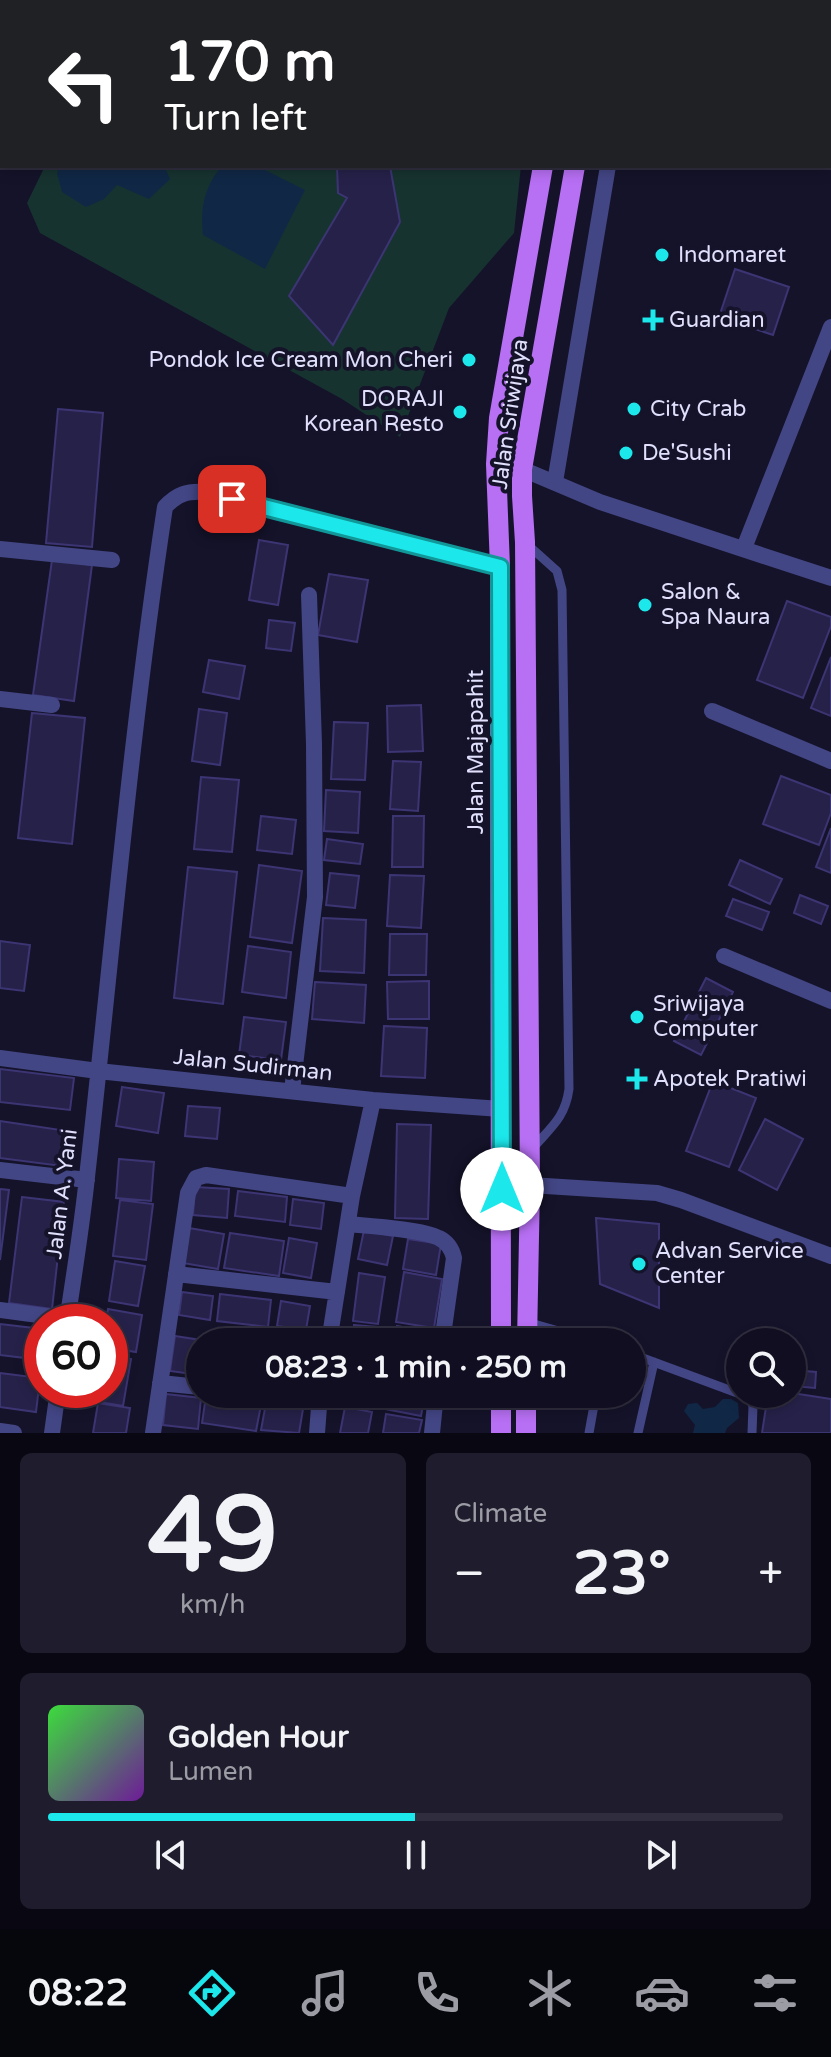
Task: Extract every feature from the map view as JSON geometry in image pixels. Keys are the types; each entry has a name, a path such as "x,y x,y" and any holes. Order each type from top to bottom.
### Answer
{"main road":[{"name":"Jalan Majapahit","path":"501,1328 500,567 496,464 499,418 543,168"},
{"name":"Jalan Sriwijaya","path":"527,1328 530,1185 522,469 575,168"},
{"path":"501,850 527,850"},
{"path":"501,1408 501,1433"},
{"path":"526,1408 526,1433"}],"street":[{"path":"555,482 608,168"},
{"path":"744,548 831,327"},
{"path":"522,469 600,502 831,578"},
{"name":"Jalan A. Yani","path":"70,1304 87,1180 149,612 165,507 181,494 204,492 500,567"},
{"path":"0,549 112,560"},
{"path":"292,1091 315,897 309,595"},
{"path":"0,699 52,705"},
{"path":"712,711 831,761"},
{"path":"724,956 831,1001"},
{"name":"Jalan Sudirman","path":"0,1058 373,1100 501,1109"},
{"path":"331,1328 352,1196 373,1100"},
{"path":"0,1170 87,1180"},
{"path":"153,1433 188,1193 196,1178 206,1175 352,1196"},
{"path":"530,1185 657,1193 831,1256"},
{"path":"348,1224 426,1233 440,1238 449,1246 454,1258 444,1328"},
{"path":"176,1274 337,1292"},
{"path":"0,1310 24,1314"},
{"path":"160,1383 186,1386"},
{"path":"52,1433 55,1408"},
{"path":"317,1433 319,1408"},
{"path":"432,1433 435,1408"},
{"path":"0,1431 14,1433"}],"lane":[{"path":"525,542 557,571 562,590 569,1089 563,1113 529,1153"},
{"path":"646,1359 726,1389"},
{"path":"638,1433 654,1362"},
{"path":"589,1433 593,1408"},
{"path":"752,1433 753,1408"}],"green space":[{"path":"44,168 521,168 514,233 449,308 400,437 342,399 40,233 27,203"}],"water":[{"path":"59,168 165,168 170,179 149,199 117,185 104,199 86,207 62,192 57,173"},
{"path":"221,168 261,168 305,190 265,269 203,235 202,216 211,182"},
{"path":"726,1399 726,1408 738,1408 739,1418 725,1433 693,1433 695,1425 684,1411 688,1404 697,1403 703,1409 715,1407"}],"building":[{"path":"337,168 390,168 400,222 333,345 289,296 347,198 338,193"},
{"path":"735,269 789,287 773,335 719,317"},
{"path":"58,409 103,413 92,547 46,543"},
{"path":"259,540 288,545 278,605 249,600"},
{"path":"52,560 92,565 74,701 33,695"},
{"path":"329,574 368,580 357,642 318,635"},
{"path":"787,601 831,617 831,626 803,698 757,680"},
{"path":"269,620 295,623 291,651 266,648"},
{"path":"831,657 831,716 811,708"},
{"path":"209,660 245,666 239,699 203,692"},
{"path":"421,705 423,751 388,752 387,706"},
{"path":"199,709 227,713 220,765 192,761"},
{"path":"32,713 85,718 72,844 18,838"},
{"path":"334,722 368,723 365,780 331,779"},
{"path":"393,761 421,762 418,811 390,809"},
{"path":"781,776 831,795 831,813 819,845 763,824"},
{"path":"201,777 239,780 232,852 194,849"},
{"path":"326,790 360,792 358,833 324,831"},
{"path":"261,816 296,820 292,854 257,850"},
{"path":"393,816 424,816 423,867 392,867"},
{"path":"831,828 831,873 816,867"},
{"path":"327,839 363,844 360,864 324,860"},
{"path":"740,860 782,879 770,904 729,885"},
{"path":"259,865 302,871 292,943 250,937"},
{"path":"188,867 237,872 223,1004 174,998"},
{"path":"330,873 359,876 355,908 326,905"},
{"path":"390,875 424,876 421,928 387,926"},
{"path":"800,895 828,906 821,924 794,913"},
{"path":"733,899 769,912 762,930 726,916"},
{"path":"323,918 366,920 364,973 320,971"},
{"path":"390,934 427,934 426,975 389,975"},
{"path":"0,941 30,945 24,991 0,988"},
{"path":"248,946 291,952 286,998 242,992"},
{"path":"706,978 733,992 701,1055 674,1041"},
{"path":"429,981 429,1019 388,1019 387,982"},
{"path":"315,982 366,985 364,1023 312,1019"},
{"path":"244,1017 286,1022 281,1060 239,1055"},
{"path":"384,1026 427,1028 425,1078 381,1076"},
{"path":"0,1069 74,1078 70,1110 0,1102"},
{"path":"713,1081 756,1098 729,1167 686,1151"},
{"path":"122,1087 164,1093 158,1133 116,1126"},
{"path":"188,1106 220,1108 217,1139 185,1136"},
{"path":"765,1119 803,1139 777,1190 739,1170"},
{"path":"0,1121 74,1132 69,1167 0,1158"},
{"path":"397,1124 431,1125 428,1219 395,1218"},
{"path":"119,1159 154,1162 151,1201 116,1198"},
{"path":"195,1187 229,1189 227,1218 193,1215"},
{"path":"0,1189 9,1190 0,1260"},
{"path":"238,1191 287,1197 285,1222 235,1216"},
{"path":"22,1197 64,1202 53,1304 9,1303"},
{"path":"293,1199 324,1203 321,1229 290,1225"},
{"path":"120,1200 153,1204 146,1260 113,1256"},
{"path":"596,1218 659,1224 659,1308 600,1284"},
{"path":"189,1228 224,1234 218,1269 183,1263"},
{"path":"364,1230 393,1236 387,1265 358,1259"},
{"path":"230,1233 284,1241 279,1276 224,1268"},
{"path":"289,1238 317,1243 311,1278 283,1273"},
{"path":"408,1239 441,1244 436,1275 403,1269"},
{"path":"115,1261 145,1266 138,1306 109,1301"},
{"path":"404,1272 442,1279 434,1328 396,1322"},
{"path":"359,1273 385,1277 378,1324 353,1321"},
{"path":"182,1292 213,1296 210,1320 179,1315"},
{"path":"220,1294 271,1300 268,1327 217,1321"},
{"path":"281,1301 310,1306 306,1328 277,1326"},
{"path":"128,1313 142,1315 136,1352 128,1351"},
{"path":"0,1324 24,1327 24,1358 0,1355"},
{"path":"354,1325 377,1327 377,1328 354,1328"},
{"path":"175,1336 186,1338 186,1373 170,1371"},
{"path":"806,1371 816,1372 815,1388 806,1387"},
{"path":"0,1373 24,1376 24,1408 36,1408 36,1412 0,1407"},
{"path":"166,1394 186,1396 186,1408 200,1408 198,1429 163,1425"},
{"path":"806,1395 831,1399 831,1433 762,1433 766,1408 806,1408"},
{"path":"97,1408 130,1408 126,1433 93,1433"},
{"path":"204,1408 260,1408 256,1431 202,1423"},
{"path":"265,1408 303,1409 299,1433 261,1430"},
{"path":"345,1408 372,1412 368,1433 340,1433"},
{"path":"385,1408 422,1408 421,1416"},
{"path":"386,1414 422,1420 419,1433 383,1433"}],"place":[{"name":"Indomaret","path":"662,255"},
{"name":"Guardian","path":"653,320"},
{"name":"Pondok Ice Cream Mon Cheri","path":"469,360"},
{"name":"City Crab","path":"634,409"},
{"name":"DORAJI Korean Resto","path":"460,412"},
{"name":"De'Sushi","path":"626,453"},
{"name":"Salon & Spa Naura","path":"645,605"},
{"name":"Sriwijaya Computer","path":"637,1017"},
{"name":"Apotek Pratiwi","path":"637,1079"},
{"name":"Advan Service Center","path":"639,1264"}],"route":[{"path":"232,499 500,567 502,1189"}]}
